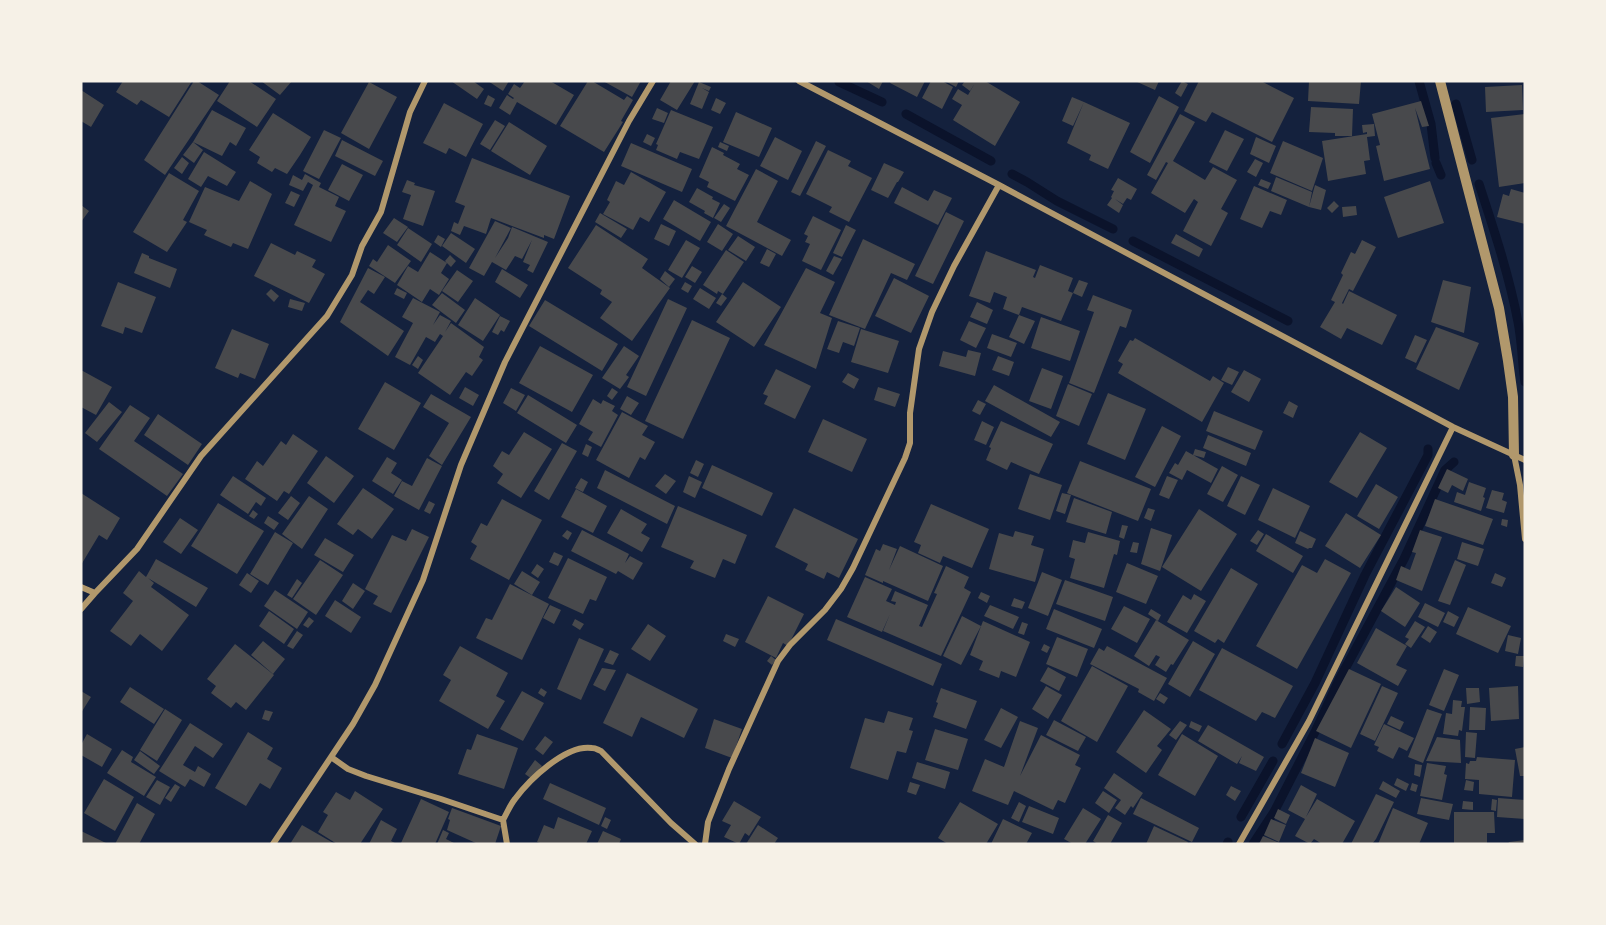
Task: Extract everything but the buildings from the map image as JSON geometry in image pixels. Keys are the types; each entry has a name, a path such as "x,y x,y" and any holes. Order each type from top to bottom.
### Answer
{"street":[{"path":"81,609 137,549 201,456 327,316 352,275 362,246 381,212 410,112 425,81"},
{"path":"273,844 353,724 375,685 423,580 461,465 505,362 629,121 653,81"},
{"path":"799,81 1452,427 1525,460"},
{"path":"1440,81 1499,308 1513,398 1514,456 1520,485 1525,539"},
{"path":"705,844 708,822 729,769 778,661 841,589 905,458 910,443 910,413 918,349 932,312 954,266 999,185"},
{"path":"1239,844 1309,721 1452,427"},
{"path":"81,587 95,593"},
{"path":"507,844 503,820 513,801 529,783 560,756 592,748 601,751 671,823 695,844"},
{"path":"331,757 348,769 366,776 503,820"}],"waterway":[{"path":"1419,81 1431,124 1435,158"},
{"path":"839,82 882,102"},
{"path":"1456,104 1472,160"},
{"path":"906,114 991,161"},
{"path":"1436,163 1441,175"},
{"path":"1012,174 1057,201 1113,229"},
{"path":"1479,184 1501,253 1514,304 1525,382"},
{"path":"1133,241 1288,321"},
{"path":"1282,744 1315,683 1365,575 1428,455 1428,449"},
{"path":"1253,844 1274,812 1339,680 1404,559 1445,470 1454,462"},
{"path":"1241,817 1273,761"}]}
